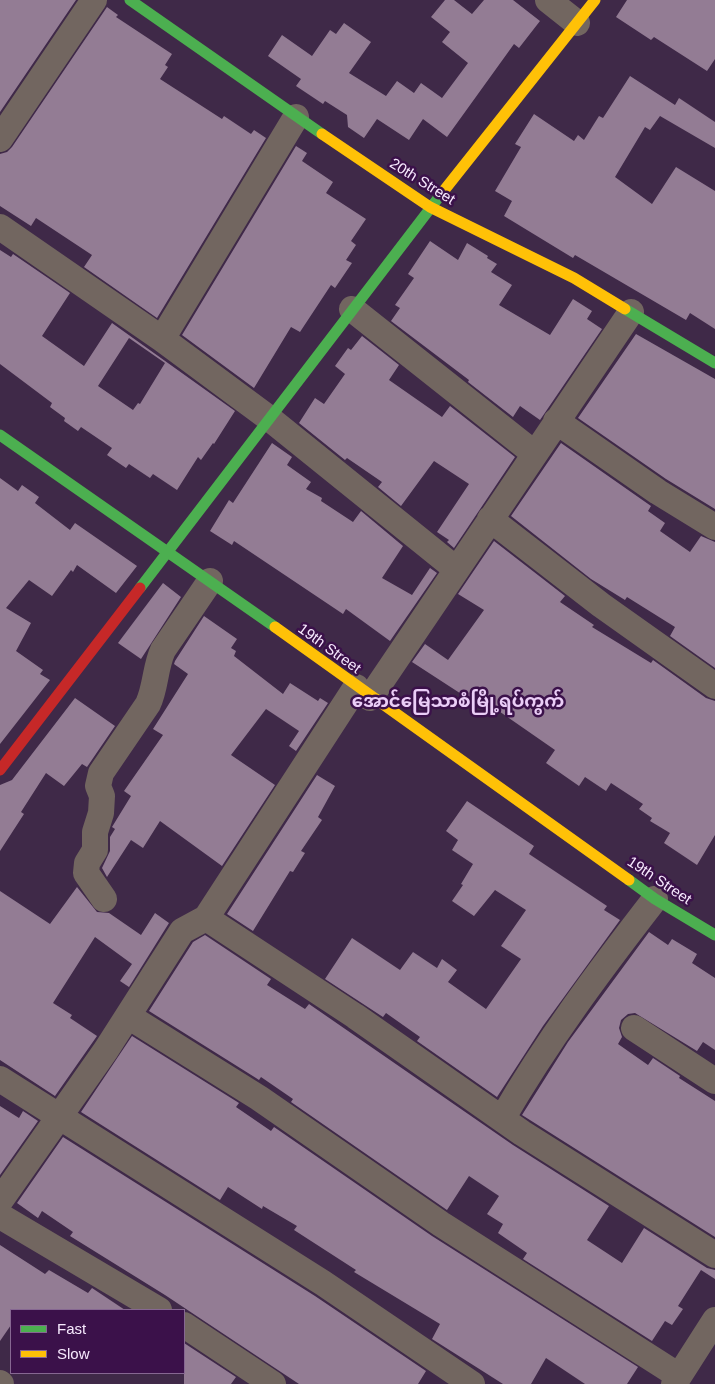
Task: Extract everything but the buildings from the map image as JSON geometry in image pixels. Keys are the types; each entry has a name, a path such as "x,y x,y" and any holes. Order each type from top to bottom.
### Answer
{"street":[{"path":"0,139 94,0"},
{"name":"20th Street","path":"130,0 296,117 430,207 574,278 715,363"},
{"path":"548,0 577,23"},
{"path":"0,770 170,552 430,207 596,0"},
{"path":"162,340 296,117"},
{"path":"0,227 162,340 270,419 456,569"},
{"path":"352,309 535,454"},
{"path":"0,1201 128,1016 182,931 206,918 363,692 456,569 631,312"},
{"path":"556,421 658,492 715,527"},
{"name":"19th Street","path":"0,435 170,552 363,692 655,899 712,926"},
{"path":"490,519 601,605 715,686"},
{"path":"104,899 86,873 87,864 95,850 95,832 101,813 102,796 98,786 101,773 148,704 153,694 158,662 163,650 210,581"},
{"path":"502,1119 528,1073 581,996 655,899"},
{"path":"206,918 355,1016 502,1119 715,1255"},
{"path":"128,1016 259,1098 441,1224 676,1380 715,1320"},
{"path":"634,1028 715,1081"},
{"path":"0,1079 58,1118 323,1283 472,1384"},
{"path":"0,1216 158,1309"},
{"path":"185,1326 272,1384"}],"traffic: fast":[{"path":"130,0 322,134"},
{"path":"140,588 442,193"},
{"path":"625,309 715,363"},
{"path":"0,435 275,627"},
{"path":"629,880 655,899 715,935"}],"traffic: slow":[{"path":"442,193 595,0"},
{"path":"322,134 430,207 574,278 625,309"},
{"path":"275,627 629,880"}],"traffic: jam":[{"path":"0,770 140,588"}],"district":[{"name":"အောင်မြေသာစံမြို့ရပ်ကွက်","path":"458,702"}]}
